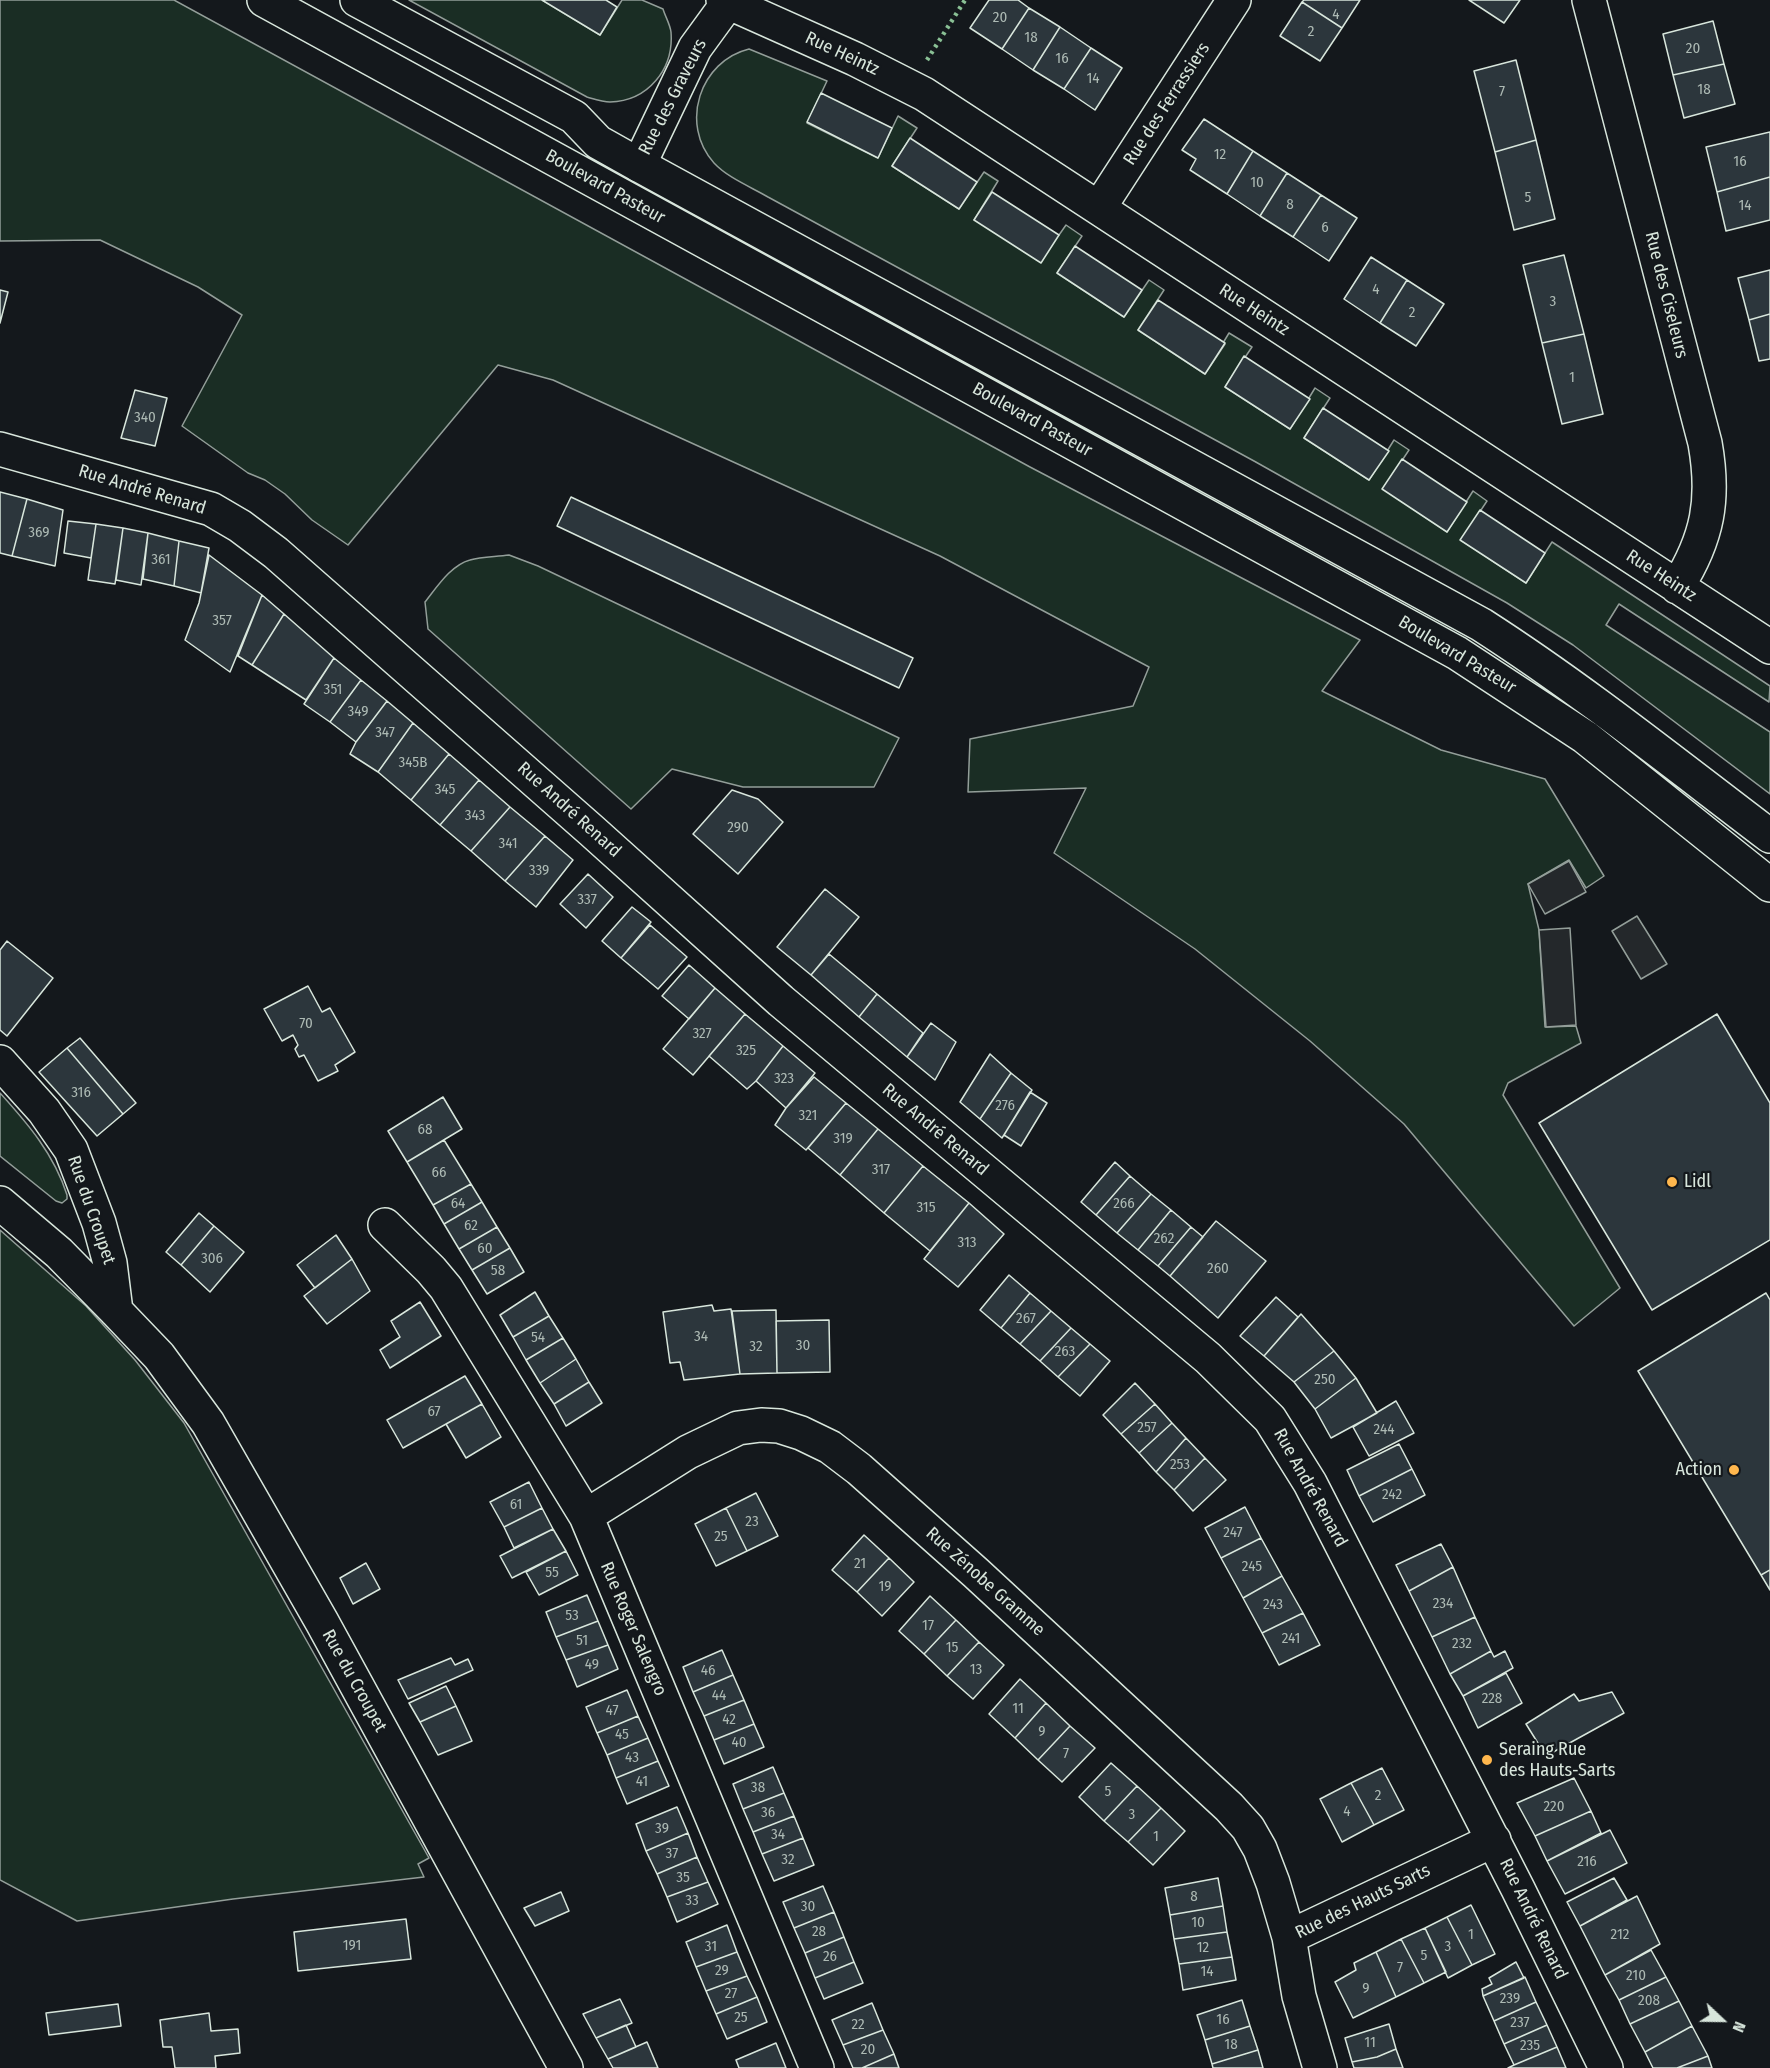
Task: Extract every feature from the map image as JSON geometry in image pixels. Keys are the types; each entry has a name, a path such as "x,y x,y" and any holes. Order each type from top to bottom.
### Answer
{"street":[{"name":"Boulevard Pasteur","path":"264,0 1458,653 1585,737 1770,885"},
{"name":"Boulevard Pasteur","path":"357,0 574,117 598,142 639,165 1482,625 1563,679 1770,836"},
{"name":"Rue des Graveurs","path":"639,165 695,48 727,0"},
{"name":"Rue Heintz","path":"727,0 910,87 1770,647"},
{"name":"Rue des Ferrassiers","path":"1099,208 1234,0"},
{"name":"Rue des Ciseleurs","path":"1589,0 1709,466 1710,489 1707,520 1691,565 1677,587"},
{"name":"Rue André Renard","path":"0,449 212,509 240,526 276,553 575,815 782,1001 1208,1358 1270,1419 1310,1483 1494,1840 1606,2068"},
{"name":"Rue du Croupet","path":"0,1062 44,1111 71,1150 99,1223 110,1263 116,1311"},
{"name":"Rue du Croupet","path":"0,1203 59,1253 159,1356 208,1423 240,1475 566,2068"},
{"name":"Rue Roger Salengro","path":"385,1226 431,1270 446,1288 586,1516 817,2068"},
{"name":"Rue Zénobe Gramme","path":"586,1516 688,1452 738,1428 761,1425 778,1426 801,1433 830,1447 859,1469 968,1566 1229,1807 1248,1828 1260,1849 1289,1937"},
{"name":"Rue des Hauts Sarts","path":"1320,2068 1299,1996 1289,1937 1494,1840"}],"green space":[{"path":"0,0 174,0 1030,467 1360,640 1322,691 1441,750 1545,779 1604,876 1586,888 1569,860 1528,884 1539,930 1545,1027 1576,1026 1581,1043 1508,1083 1503,1095 1620,1288 1574,1326 1404,1124 1310,1041 1195,949 1054,853 1086,788 968,792 970,739 1133,706 1149,667 940,556 553,380 498,365 348,545 312,520 285,494 265,480 248,473 182,426 242,315 198,287 100,240 0,241"},
{"path":"409,0 542,0 600,35 622,0 642,0 663,9 671,32 671,46 663,70 647,89 624,100 604,102 587,97"},
{"path":"749,49 827,81 807,123 878,158 898,116 917,128 892,166 959,209 984,172 998,181 974,220 1059,235 1066,225 1082,236 1057,273 1124,317 1149,280 1164,290 1138,330 1205,374 1225,344 1223,343 1229,333 1252,347 1225,387 1290,429 1315,388 1330,398 1304,438 1369,480 1394,440 1409,450 1383,489 1447,532 1473,491 1487,501 1461,540 1526,583 1552,542 1770,686 1769,702 1619,604 1606,625 1770,732 1770,794 1573,645 1507,603 1254,461 726,173 714,163 703,147 698,130 697,113 700,96 707,80 718,66 732,56"},
{"path":"509,555 538,566 899,738 874,787 743,787 672,769 631,809 428,629 425,602 451,572 470,560"},
{"path":"0,1093 30,1128 55,1166 67,1195 67,1199 62,1203 56,1201 0,1156"},
{"path":"0,1230 86,1306 135,1360 184,1423 429,1858 418,1864 424,1877 233,1899 77,1921 0,1880"}],"shaded area":[{"path":"1569,861 1586,892 1545,914 1528,884"},
{"path":"1637,916 1667,964 1641,979 1612,931"},
{"path":"1570,928 1576,1025 1546,1027 1539,930"}],"building":[{"path":"542,0 606,0 617,7 600,35"},
{"path":"989,0 1018,0 1029,8 1002,49 970,28"},
{"path":"1304,0 1360,0 1342,28 1302,2"},
{"path":"1469,0 1520,0 1504,23"},
{"path":"1302,2 1342,28 1320,61 1280,36"},
{"path":"1029,8 1060,27 1033,70 1002,49"},
{"path":"1713,21 1724,64 1673,75 1663,34"},
{"path":"1060,27 1091,48 1064,89 1033,70"},
{"path":"1091,48 1122,68 1095,110 1064,89"},
{"path":"1516,60 1536,140 1495,152 1474,71"},
{"path":"1724,64 1735,104 1684,118 1673,75"},
{"path":"821,93 892,128 878,158 807,122"},
{"path":"1204,119 1253,151 1227,194 1190,170 1196,159 1182,150"},
{"path":"1770,132 1770,177 1717,192 1706,147"},
{"path":"910,138 977,182 959,209 892,166"},
{"path":"1536,140 1555,219 1514,230 1495,152"},
{"path":"1253,151 1287,173 1260,216 1227,194"},
{"path":"1287,173 1321,195 1293,237 1260,216"},
{"path":"1770,177 1770,220 1726,231 1717,192"},
{"path":"992,192 1059,235 1041,263 974,220"},
{"path":"1321,195 1357,218 1329,261 1293,237"},
{"path":"1075,246 1142,290 1124,317 1057,273"},
{"path":"1564,255 1584,334 1542,343 1523,265"},
{"path":"1371,257 1407,280 1380,323 1344,299"},
{"path":"1770,270 1770,314 1749,320 1738,278"},
{"path":"1407,280 1444,304 1416,346 1380,323"},
{"path":"0,290 8,292 0,323"},
{"path":"1158,300 1225,343 1205,374 1138,330"},
{"path":"1770,314 1770,359 1759,361 1749,320"},
{"path":"1584,334 1603,414 1562,424 1542,343"},
{"path":"1244,356 1310,399 1290,429 1225,387"},
{"path":"135,390 167,398 155,446 121,438"},
{"path":"1323,408 1389,451 1369,480 1304,438"},
{"path":"1402,459 1467,502 1447,532 1382,489"},
{"path":"0,492 27,499 12,556 0,553"},
{"path":"571,497 913,658 899,688 557,526"},
{"path":"27,499 63,510 55,566 12,556"},
{"path":"1480,510 1545,553 1526,583 1460,540"},
{"path":"68,521 96,524 91,558 64,553"},
{"path":"96,524 123,528 115,584 88,580"},
{"path":"123,528 148,533 141,585 116,580"},
{"path":"148,533 179,541 174,586 143,579"},
{"path":"179,541 209,548 201,593 174,586"},
{"path":"209,555 262,595 230,672 185,640 199,603"},
{"path":"262,595 284,614 252,665 238,656"},
{"path":"284,614 334,658 306,700 252,665"},
{"path":"334,658 361,680 330,722 304,704"},
{"path":"361,680 387,701 356,742 330,722"},
{"path":"387,701 413,723 378,772 350,754 356,742"},
{"path":"413,723 449,754 411,800 378,772"},
{"path":"449,754 479,780 440,825 411,800"},
{"path":"479,780 510,807 471,851 440,825"},
{"path":"732,790 758,799 783,822 738,874 693,834"},
{"path":"510,807 545,836 505,881 471,851"},
{"path":"545,836 573,860 536,907 505,881"},
{"path":"588,874 613,897 586,928 560,904"},
{"path":"825,889 859,917 811,975 777,947"},
{"path":"632,907 651,922 621,958 602,941"},
{"path":"650,925 687,957 658,989 621,958"},
{"path":"7,941 53,978 7,1036 0,1030 0,950"},
{"path":"829,954 877,994 859,1017 811,975"},
{"path":"689,965 715,988 689,1019 662,996"},
{"path":"308,986 322,1012 330,1008 355,1052 335,1065 338,1071 318,1081 304,1055 299,1057 295,1049 298,1045 293,1035 282,1041 264,1009"},
{"path":"715,988 745,1014 693,1075 663,1049"},
{"path":"877,994 923,1033 907,1057 859,1017"},
{"path":"745,1014 783,1046 747,1089 709,1056"},
{"name":"Lidl","path":"1717,1014 1770,1103 1770,1240 1652,1310 1539,1123"},
{"path":"931,1023 956,1042 935,1080 907,1057"},
{"path":"80,1038 136,1103 123,1114 67,1048"},
{"path":"783,1046 815,1073 786,1108 756,1081"},
{"path":"67,1048 123,1114 97,1136 39,1072"},
{"path":"990,1054 1011,1073 980,1119 960,1102"},
{"path":"1011,1073 1032,1090 1002,1138 980,1119"},
{"path":"814,1077 846,1103 806,1150 775,1125 786,1108"},
{"path":"1030,1092 1047,1103 1021,1146 1004,1135"},
{"path":"443,1097 462,1129 407,1162 388,1131"},
{"path":"846,1103 878,1129 840,1175 808,1148"},
{"path":"878,1129 923,1166 884,1213 840,1175"},
{"path":"444,1140 471,1184 433,1205 407,1162"},
{"path":"1115,1162 1130,1176 1096,1215 1081,1202"},
{"path":"923,1166 969,1203 930,1251 884,1213"},
{"path":"1130,1176 1151,1194 1117,1233 1096,1215"},
{"path":"471,1184 482,1202 444,1224 433,1205"},
{"path":"1151,1194 1171,1210 1138,1250 1117,1233"},
{"path":"482,1202 497,1227 459,1249 444,1224"},
{"path":"969,1203 1004,1234 958,1287 924,1259"},
{"path":"1171,1210 1191,1227 1158,1266 1138,1250"},
{"path":"199,1213 214,1226 181,1265 166,1252"},
{"path":"1216,1221 1266,1261 1218,1318 1170,1276"},
{"path":"214,1226 244,1252 210,1292 181,1265"},
{"path":"497,1227 510,1248 472,1270 459,1249"},
{"path":"1191,1227 1203,1237 1170,1276 1158,1266"},
{"path":"336,1235 352,1259 315,1288 297,1265"},
{"path":"510,1248 524,1272 487,1294 472,1270"},
{"path":"352,1259 370,1291 327,1324 304,1296"},
{"path":"1009,1275 1030,1293 1001,1328 980,1310"},
{"path":"535,1292 549,1316 513,1337 500,1315"},
{"path":"1030,1293 1051,1311 1020,1344 1001,1328"},
{"name":"Action","path":"1766,1293 1770,1300 1770,1570 1761,1575 1638,1371"},
{"path":"1276,1297 1298,1317 1264,1356 1240,1336"},
{"path":"420,1302 441,1336 390,1368 380,1350 400,1337 391,1321"},
{"path":"712,1305 714,1311 731,1309 740,1374 684,1380 680,1362 670,1363 663,1312"},
{"path":"776,1310 777,1373 740,1374 732,1311"},
{"path":"1051,1311 1071,1328 1040,1361 1020,1344"},
{"path":"1301,1314 1334,1351 1294,1382 1264,1356"},
{"path":"549,1316 563,1338 526,1360 513,1337"},
{"path":"829,1320 830,1372 777,1373 776,1321"},
{"path":"1071,1328 1090,1344 1058,1377 1040,1361"},
{"path":"563,1338 576,1359 540,1383 526,1360"},
{"path":"1090,1344 1110,1361 1080,1396 1058,1377"},
{"path":"1334,1351 1356,1378 1315,1409 1294,1382"},
{"path":"576,1359 589,1382 554,1404 540,1383"},
{"path":"465,1376 482,1404 403,1448 387,1420"},
{"path":"1356,1378 1377,1413 1331,1438 1315,1409"},
{"path":"589,1382 602,1403 566,1426 554,1404"},
{"path":"1135,1383 1155,1404 1121,1434 1103,1415"},
{"path":"1396,1401 1414,1433 1369,1456 1353,1427"},
{"path":"482,1404 501,1437 466,1458 446,1424"},
{"path":"1155,1404 1172,1423 1139,1453 1121,1434"},
{"path":"1172,1423 1186,1438 1156,1472 1139,1453"},
{"path":"1186,1438 1205,1458 1174,1490 1156,1472"},
{"path":"1399,1444 1412,1469 1359,1496 1347,1470"},
{"path":"1205,1458 1226,1480 1193,1511 1174,1490"},
{"path":"1412,1469 1425,1495 1373,1522 1359,1496"},
{"path":"529,1482 542,1508 504,1527 490,1502"},
{"path":"756,1493 778,1536 747,1551 726,1508"},
{"path":"1245,1507 1261,1538 1221,1558 1205,1528"},
{"path":"542,1508 553,1529 514,1548 504,1527"},
{"path":"726,1508 747,1551 716,1566 695,1524"},
{"path":"553,1529 566,1551 512,1578 500,1556"},
{"path":"864,1535 889,1558 857,1592 832,1570"},
{"path":"1261,1538 1282,1576 1243,1598 1221,1558"},
{"path":"1441,1544 1453,1567 1409,1591 1396,1565"},
{"path":"566,1551 578,1575 539,1595 526,1572"},
{"path":"889,1558 914,1582 882,1616 857,1592"},
{"path":"366,1563 380,1589 353,1604 340,1578"},
{"path":"1453,1567 1475,1617 1432,1637 1409,1591"},
{"path":"1770,1570 1770,1590 1761,1575"},
{"path":"1282,1576 1303,1613 1262,1633 1243,1598"},
{"path":"587,1595 598,1621 556,1637 546,1612"},
{"path":"930,1596 956,1620 924,1654 899,1631"},
{"path":"1303,1613 1320,1645 1279,1665 1262,1633"},
{"path":"1475,1617 1491,1651 1450,1674 1432,1637"},
{"path":"956,1620 979,1642 947,1676 924,1654"},
{"path":"598,1621 608,1645 566,1660 556,1637"},
{"path":"979,1642 1004,1665 973,1699 947,1676"},
{"path":"608,1645 618,1669 577,1687 566,1660"},
{"path":"722,1650 733,1675 693,1692 683,1667"},
{"path":"1491,1651 1494,1657 1505,1651 1513,1668 1463,1696 1450,1674"},
{"path":"451,1658 455,1665 468,1659 473,1670 408,1699 398,1680"},
{"path":"1506,1673 1522,1703 1478,1728 1463,1696"},
{"path":"733,1675 744,1700 704,1716 693,1692"},
{"path":"1020,1679 1046,1703 1015,1738 989,1714"},
{"path":"446,1686 456,1706 420,1722 409,1703"},
{"path":"627,1690 638,1716 597,1733 586,1707"},
{"path":"1612,1692 1624,1713 1546,1756 1526,1724 1574,1694 1579,1701"},
{"path":"744,1700 754,1724 714,1740 704,1716"},
{"path":"1046,1703 1070,1726 1038,1760 1015,1738"},
{"path":"456,1706 472,1741 438,1755 420,1722"},
{"path":"638,1716 648,1738 607,1755 597,1733"},
{"path":"754,1724 764,1747 724,1764 714,1740"},
{"path":"1070,1726 1095,1748 1062,1782 1038,1760"},
{"path":"648,1738 658,1761 616,1778 607,1755"},
{"path":"658,1761 669,1786 627,1804 616,1778"},
{"path":"1111,1763 1137,1786 1104,1821 1079,1797"},
{"path":"773,1767 784,1793 743,1809 733,1784"},
{"path":"1382,1768 1404,1810 1374,1825 1351,1783"},
{"path":"1574,1778 1591,1811 1535,1836 1517,1803"},
{"path":"1351,1783 1374,1825 1342,1842 1320,1799"},
{"path":"1137,1786 1161,1808 1128,1842 1104,1821"},
{"path":"784,1793 794,1816 753,1832 743,1809"},
{"path":"677,1807 688,1833 646,1851 636,1824"},
{"path":"1161,1808 1185,1831 1153,1865 1128,1842"},
{"path":"1591,1811 1601,1833 1547,1861 1535,1836"},
{"path":"794,1816 803,1838 762,1854 753,1832"},
{"path":"1610,1830 1627,1863 1565,1894 1547,1861"},
{"path":"688,1833 697,1857 657,1874 646,1851"},
{"path":"803,1838 814,1865 774,1881 762,1854"},
{"path":"697,1857 708,1882 667,1897 657,1874"},
{"path":"1218,1878 1223,1906 1170,1915 1165,1888"},
{"path":"1614,1878 1627,1900 1580,1926 1567,1902"},
{"path":"708,1882 718,1904 677,1922 667,1897"},
{"path":"823,1886 834,1912 794,1928 783,1902"},
{"path":"561,1892 569,1911 535,1926 524,1908"},
{"path":"1637,1896 1660,1944 1605,1975 1580,1926"},
{"path":"1471,1905 1495,1954 1472,1965 1447,1917"},
{"path":"1223,1906 1227,1932 1174,1939 1170,1915"},
{"path":"834,1912 844,1937 805,1953 794,1928"},
{"path":"1447,1917 1472,1965 1448,1978 1425,1928"},
{"path":"406,1919 411,1959 298,1971 294,1932"},
{"path":"727,1925 737,1952 696,1967 686,1942"},
{"path":"1425,1928 1446,1972 1424,1983 1401,1939"},
{"path":"1227,1932 1232,1957 1179,1964 1174,1939"},
{"path":"844,1937 854,1962 815,1978 805,1953"},
{"path":"1401,1939 1424,1983 1396,1997 1376,1952"},
{"path":"1651,1950 1666,1977 1619,2000 1605,1975"},
{"path":"737,1952 747,1976 706,1991 696,1967"},
{"path":"1376,1952 1396,1997 1353,2018 1335,1982 1356,1970 1354,1963"},
{"path":"1232,1957 1236,1980 1183,1990 1179,1964"},
{"path":"854,1962 863,1983 824,1999 815,1978"},
{"path":"1516,1962 1524,1978 1483,1996 1482,1989 1492,1984 1489,1978"},
{"path":"747,1976 757,1997 716,2014 706,1991"},
{"path":"1525,1977 1536,2002 1494,2021 1483,1996"},
{"path":"1666,1977 1679,2001 1630,2024 1619,2000"},
{"path":"757,1997 767,2022 727,2039 716,2014"},
{"path":"620,1999 632,2023 596,2038 583,2014"},
{"path":"1242,2000 1250,2026 1205,2040 1197,2015"},
{"path":"1679,2001 1692,2026 1645,2052 1630,2024"},
{"path":"1536,2002 1547,2025 1504,2044 1494,2021"},
{"path":"872,2003 883,2030 843,2045 832,2020"},
{"path":"118,2004 121,2026 49,2035 46,2013"},
{"path":"209,2013 211,2031 238,2029 240,2053 215,2056 216,2068 175,2068 172,2047 163,2047 160,2020"},
{"path":"1389,2024 1396,2049 1377,2057 1352,2062 1345,2038"},
{"path":"626,2025 636,2047 608,2059 596,2038"},
{"path":"1547,2025 1557,2047 1514,2065 1504,2044"},
{"path":"1250,2026 1258,2050 1212,2064 1205,2040"},
{"path":"1692,2026 1708,2056 1677,2068 1653,2068 1645,2052"},
{"path":"883,2030 894,2054 862,2068 853,2068 843,2045"},
{"path":"647,2042 658,2068 613,2068 608,2059"},
{"path":"776,2043 786,2068 739,2068 736,2060"},
{"path":"1557,2047 1566,2068 1508,2068 1514,2065"},
{"path":"1396,2049 1403,2068 1354,2068 1352,2062 1377,2057"},
{"path":"1258,2050 1263,2068 1213,2068 1212,2064"},
{"path":"894,2054 899,2068 862,2068"},
{"path":"1708,2056 1712,2068 1677,2068"}],"hedge":[{"path":"927,60 965,0"}],"place":[{"name":"Lidl","path":"1672,1182"},
{"name":"Action","path":"1734,1470"},
{"name":"Seraing Rue des Hauts-Sarts","path":"1487,1760"}]}
